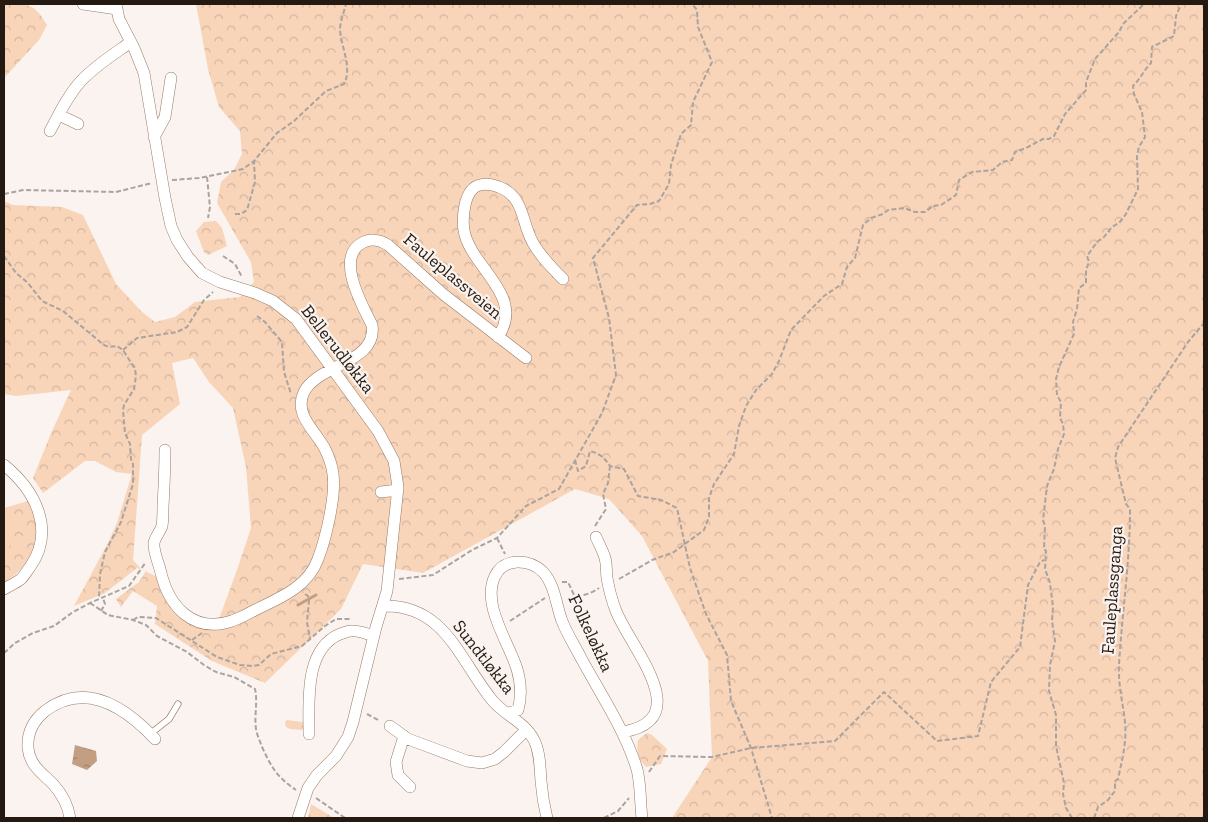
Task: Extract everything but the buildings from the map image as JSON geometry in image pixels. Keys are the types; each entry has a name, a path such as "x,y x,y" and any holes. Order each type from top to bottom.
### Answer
{"street":[{"name":"Bellerudløkka","path":"83,4 117,6 119,19 144,73 171,226 188,257 202,273 220,282 273,301 296,320 378,431 394,460 398,490 387,591 356,709 348,737 336,756 317,775 306,794 298,818"},
{"path":"50,131 80,82 106,59 131,42"},
{"path":"154,137 165,117 171,78"},
{"path":"59,115 78,124"},
{"name":"Fauleplassveien","path":"498,337 506,320 504,300 500,290 474,255 463,229 466,198 474,188 482,184 490,184 512,194 518,203 525,226 533,242 546,262 563,279"},
{"name":"Fauleplassveien","path":"301,408 304,392 309,386 365,350 372,337 372,325 353,280 349,265 350,256 354,249 368,240 378,240 388,245 442,294 526,358"},
{"path":"165,450 162,526 154,544 163,582 171,600 184,614 199,621 214,624 231,621 297,588 309,576 318,562 334,489 332,468 325,449 307,422 301,408"},
{"path":"4,465 18,477 29,491 40,514 42,529 36,558 21,579 4,589"},
{"path":"381,492 398,490"},
{"name":"Folkeløkka","path":"596,537 606,560 608,583 620,623 654,682 658,694 658,704 651,719 643,726 623,732"},
{"name":"Folkeløkka","path":"510,564 529,562 542,570 551,581 565,627 623,732 637,768 642,818"},
{"path":"509,713 518,710 521,690 517,669 492,603 492,584 496,574 505,565 510,564"},
{"name":"Sundtløkka","path":"382,606 400,607 417,612 437,625 448,635 493,701 509,713 526,730 533,739 540,764 543,801 547,818"},
{"path":"309,734 309,702 313,668 321,649 332,638 347,631 353,630 374,636"},
{"path":"70,818 60,792 38,771 29,755 28,746 31,728 42,714 61,701 84,697 96,698 117,708 153,737"},
{"path":"390,726 404,736 466,761 482,763 495,759 526,730"},
{"path":"404,736 396,762 398,775 410,787"}],"lane":[{"path":"153,737 178,704"}],"path":[{"path":"4,190 5,194 23,190 116,192 162,181 207,177 243,169 254,161 277,132 294,122 321,94 344,84 347,78 346,62 340,29 346,4"},
{"path":"387,591 394,580 433,575 472,550 497,538 526,506 559,489 602,413 616,375 609,318 593,258 637,205 659,201 669,184 671,165 681,134 691,125 693,102 712,62 698,27 697,10 692,4"},
{"path":"501,630 511,619 557,592 558,587 564,580 568,582 574,595 592,592 652,560 674,552 704,530 707,526 709,498 714,484 734,454 739,426 746,406 756,390 772,374 791,330 824,296 842,284 847,267 855,258 863,225 871,218 888,210 904,208 915,212 925,212 933,206 942,205 956,195 959,180 972,172 993,170 1002,162 1012,160 1015,152 1054,136 1065,114 1086,90 1086,82 1095,59 1124,24 1144,4"},
{"path":"1072,818 1066,808 1063,794 1064,783 1056,746 1056,714 1049,691 1050,665 1055,641 1050,583 1045,569 1045,526 1043,520 1047,486 1064,434 1060,418 1061,402 1056,379 1059,367 1074,334 1073,322 1077,309 1079,288 1086,283 1088,256 1097,242 1112,227 1119,223 1126,214 1138,189 1137,156 1139,147 1145,138 1142,112 1134,94 1133,86 1151,63 1152,47 1174,36 1176,16 1181,4"},
{"path":"235,214 241,214 247,210 255,182 254,161"},
{"path":"207,177 210,207 208,218"},
{"path":"4,256 16,273 28,283 42,300 63,311 104,345 109,347 117,346 123,350 131,360 136,376 134,389 123,410 124,433 130,444 134,474 131,494 121,522 105,552 100,574 99,599"},
{"path":"223,256 235,264 242,276 246,292"},
{"path":"123,350 137,338 177,332 187,327 204,300 220,282"},
{"path":"257,316 265,322 282,342 284,372 292,397 301,408"},
{"name":"Fauleplassganga","path":"1094,818 1098,807 1108,800 1114,791 1126,740 1120,694 1119,666 1128,579 1130,509 1126,504 1115,458 1118,447 1188,342 1204,323"},
{"path":"575,460 578,471 586,466 590,451 600,454 610,466 608,483 603,494 606,509 596,524 596,537"},
{"path":"610,466 624,469 638,496 661,500 677,508 684,544 706,614 727,655 731,701 751,748 772,818"},
{"path":"497,538 510,564"},
{"path":"4,653 15,643 33,633 54,626 73,612 129,586 147,560 154,544"},
{"path":"649,772 660,756 712,757 751,748 835,742 884,692 937,742 978,736 992,682 1020,647 1028,585 1040,562 1045,559"},
{"path":"297,588 308,596 307,622 310,639"},
{"path":"101,611 105,604 103,598"},
{"path":"90,603 108,615 133,620 146,625 157,636 187,652 204,665 216,672 234,676 255,689 256,728 272,768 295,789 316,798 345,818"},
{"path":"133,620 142,617 156,618 217,657 240,665 259,665 271,654 299,648 336,620 359,620"},
{"path":"356,709 390,726"},
{"path":"604,818 618,811 639,787"}],"green space":[{"path":"4,4 30,6 38,12 47,25 39,40 4,78"},
{"path":"196,4 1204,4 1204,818 672,818 712,757 708,661 642,536 609,499 575,489 423,573 363,564 341,609 265,683 212,661 155,624 157,606 133,591 121,607 116,599 139,582 146,571 157,577 197,625 216,627 251,528 246,467 233,408 209,382 193,358 172,363 180,404 142,435 133,560 143,570 137,568 105,593 74,606 117,523 132,474 116,472 95,461 85,461 43,493 33,478 71,390 16,396 4,394 4,201 13,205 62,207 83,215 116,284 142,312 155,322 175,317 195,302 240,297 254,282 251,262 217,203 221,182 234,170 242,154 240,131 219,107 208,69"},
{"path":"216,221 222,228 227,246 208,255 204,252 196,231 204,222"},
{"path":"28,501 37,527 35,544 23,567 4,583 4,508"},
{"path":"10,514 15,535 4,556 4,517"},
{"path":"287,720 303,722 303,730 286,727 285,722"},
{"path":"647,733 652,735 667,749 661,764 646,767 639,758 637,747 638,740"},
{"path":"311,804 334,818 308,818"}],"water":[{"path":"75,745 96,751 97,761 87,770 72,764"}],"waterway":[{"path":"298,605 316,595"}]}
